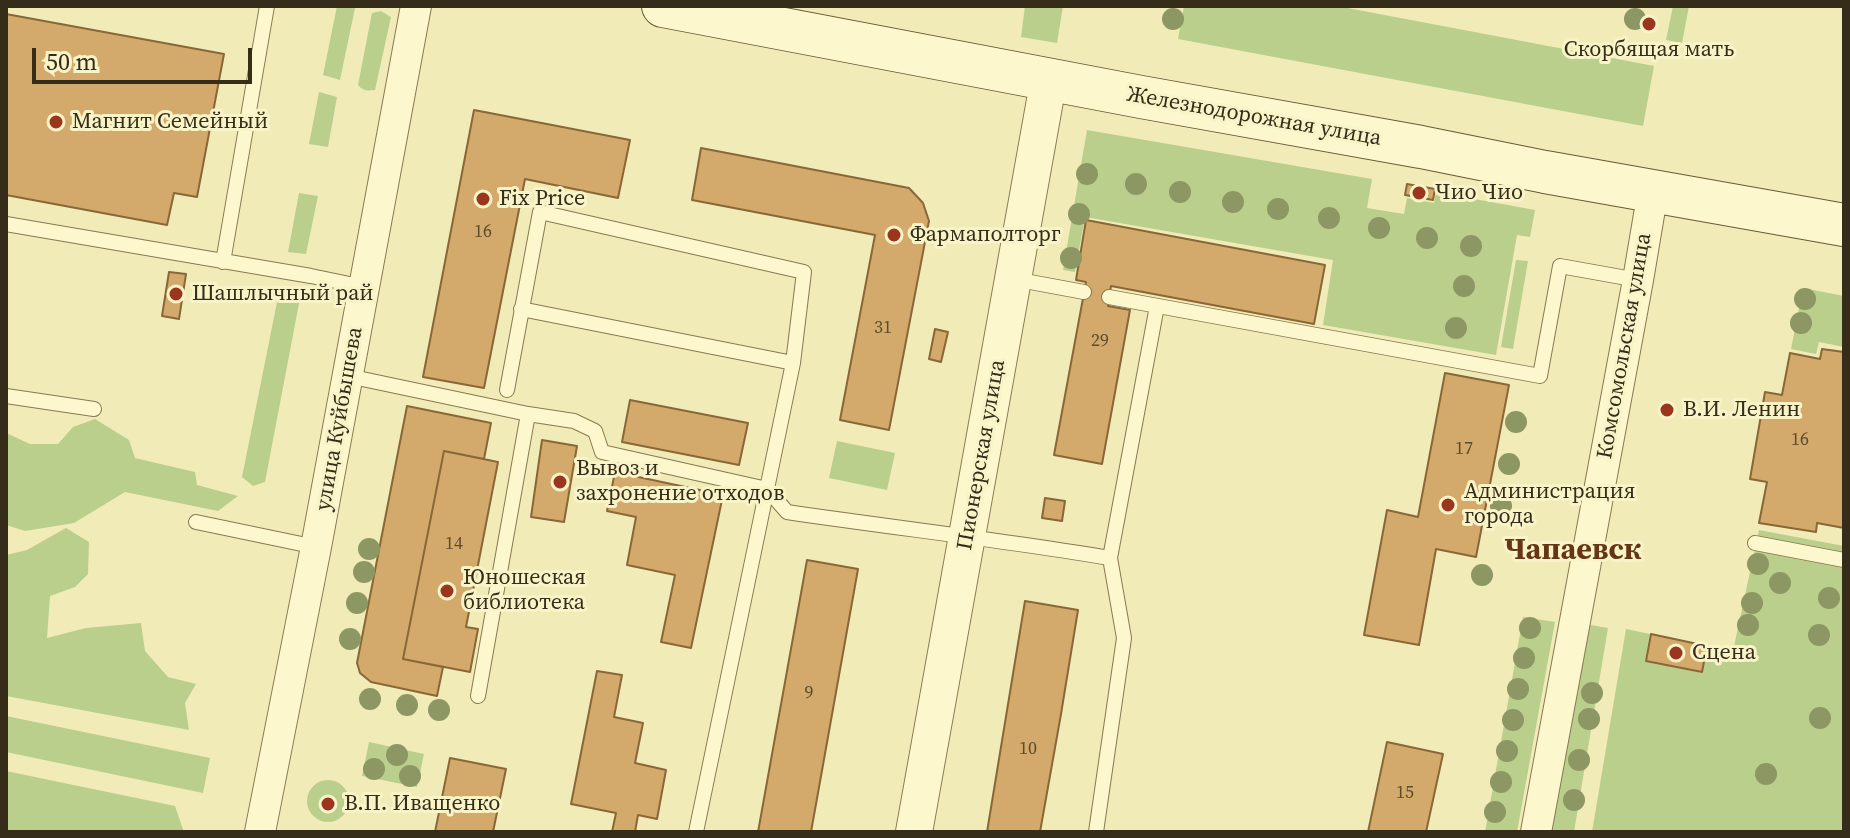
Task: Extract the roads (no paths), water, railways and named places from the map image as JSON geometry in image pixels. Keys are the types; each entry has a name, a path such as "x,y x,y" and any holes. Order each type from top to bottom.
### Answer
{"main road":[{"name":"Железнодорожная улица","path":"663,6 1844,225"}],"street":[{"name":"улица Куйбышева","path":"260,832 416,6"},
{"name":"Пионерская улица","path":"914,832 1049,78"},
{"name":"Комсомольская улица","path":"1536,832 1653,191"}],"lane":[{"path":"223,262 267,6"},
{"path":"507,390 540,212 804,272 793,363 696,832"},
{"path":"6,224 364,287"},
{"path":"1109,297 1540,376 1560,266 1638,280"},
{"path":"1013,279 1084,292"},
{"path":"1096,832 1124,638 1110,558 1157,306"},
{"path":"521,309 793,363"},
{"path":"348,376 574,421 595,431 602,452 767,489 787,512 1110,558"},
{"path":"6,396 94,409"},
{"path":"478,696 528,414"},
{"path":"196,522 316,547"},
{"path":"1755,543 1844,560"}],"place":[{"name":"Скорбящая мать","path":"1649,24"},
{"name":"Магнит Семейный","path":"56,122"},
{"name":"Чио Чио","path":"1419,193"},
{"name":"Fix Price","path":"483,199"},
{"name":"Фармаполторг","path":"894,235"},
{"name":"Шашлычный рай","path":"176,294"},
{"name":"В.И. Ленин","path":"1667,410"},
{"name":"Вывоз и захронение отходов","path":"560,482"},
{"name":"Администрация города","path":"1448,505"},
{"name":"Юношеская библиотека","path":"447,591"},
{"name":"Сцена","path":"1676,653"},
{"name":"В.П. Иващенко","path":"328,804"}],"district":[{"name":"Чапаевск","path":"1573,551"}]}
